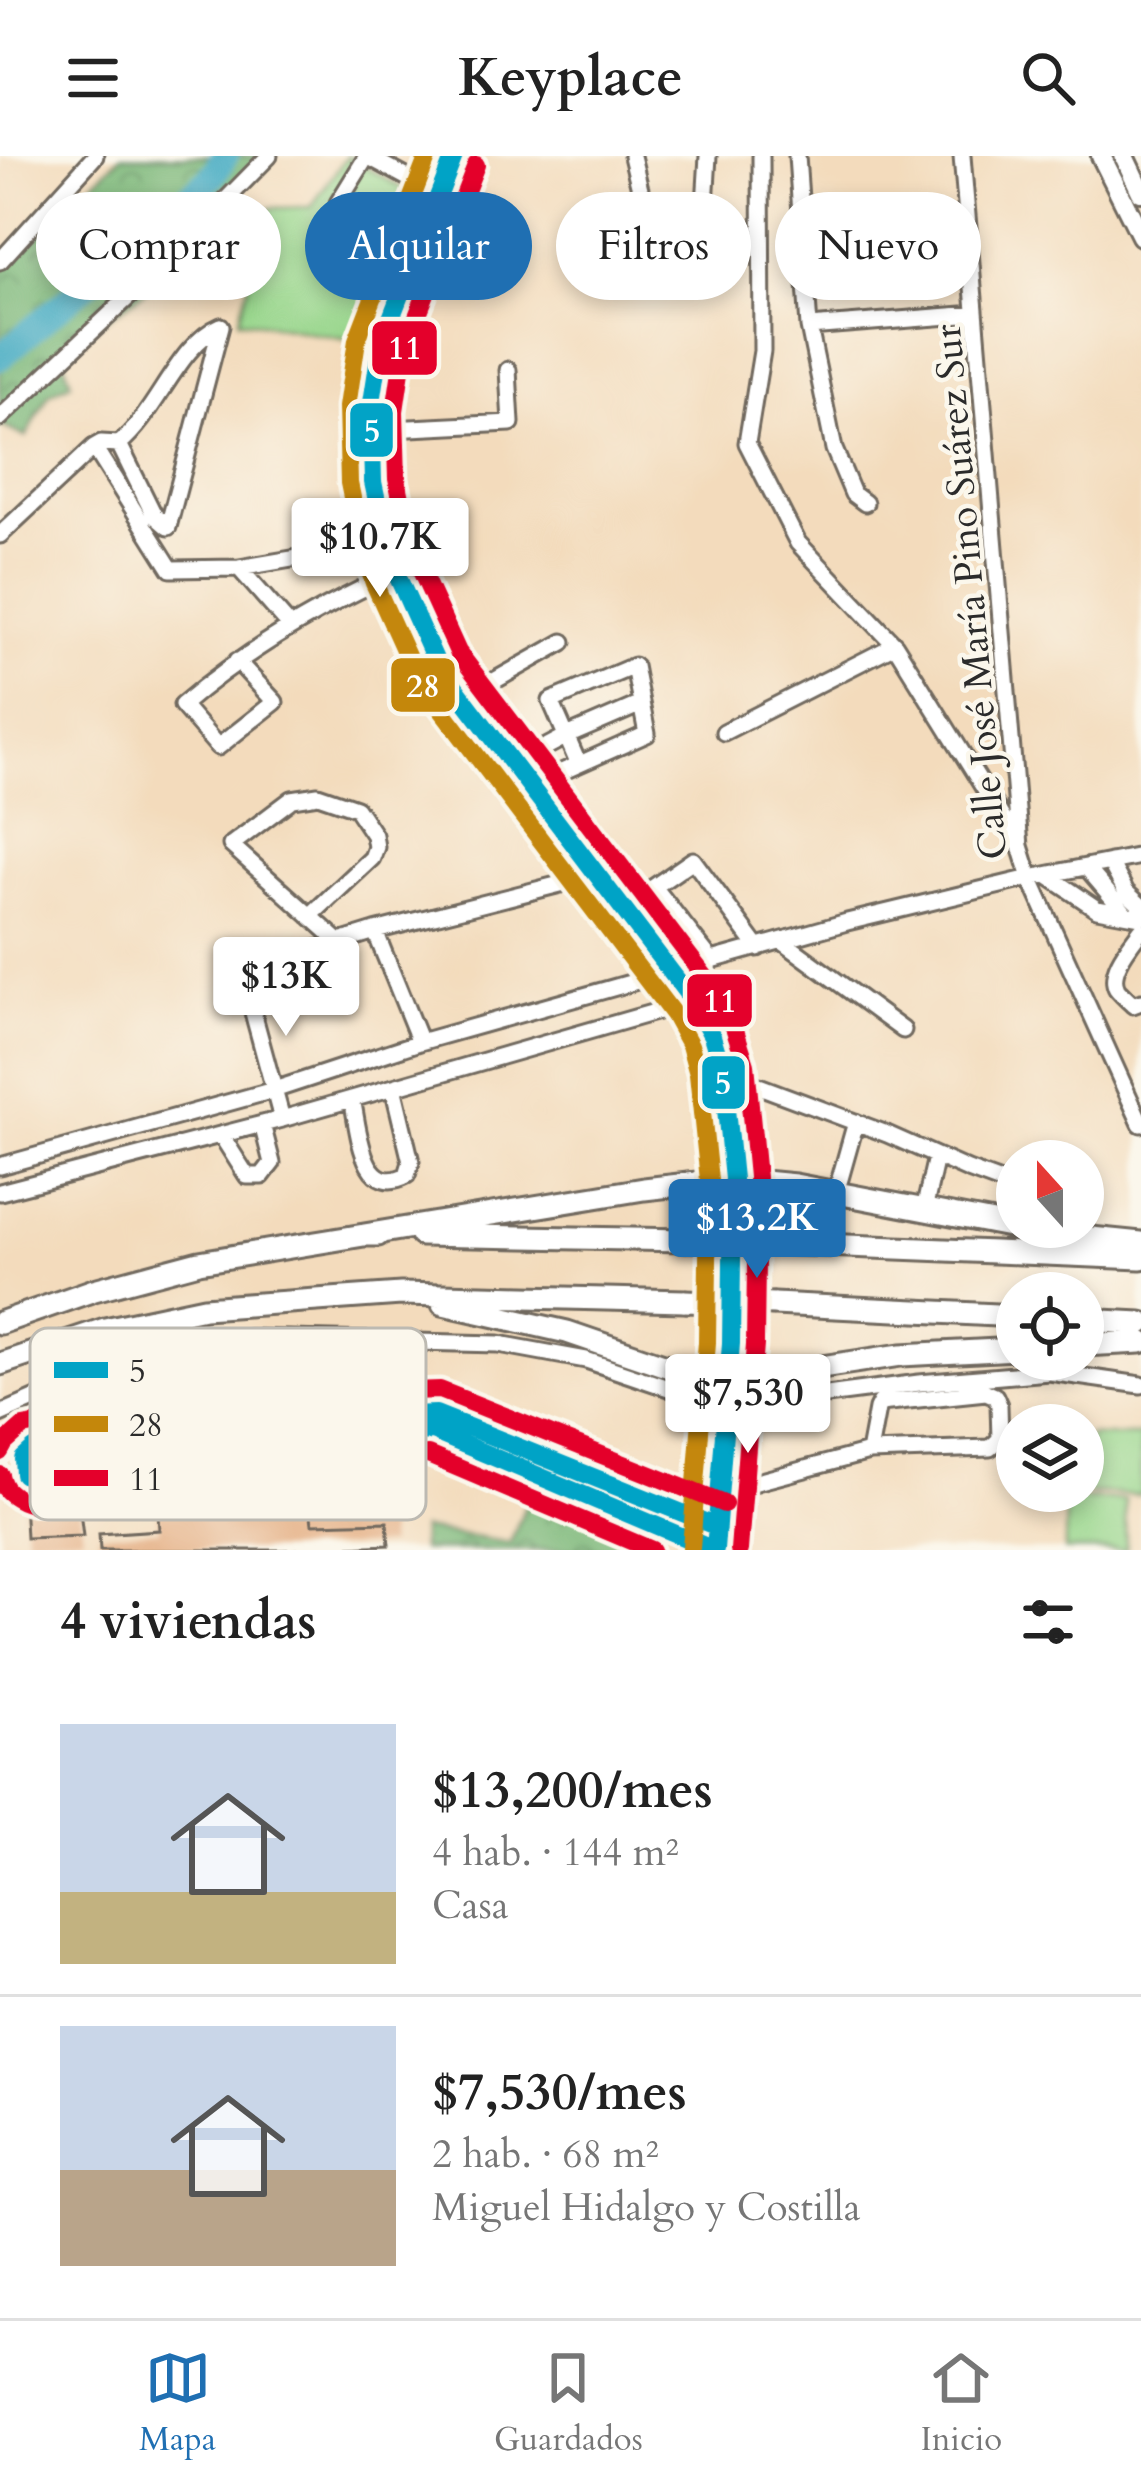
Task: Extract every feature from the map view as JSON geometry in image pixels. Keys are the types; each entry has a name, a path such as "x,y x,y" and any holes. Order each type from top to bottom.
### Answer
{"highway":[{"path":"0,1323 94,1290 199,1262 733,1179 796,1185 1051,1234 1141,1243"},
{"path":"364,1234 685,1240 1141,1258"},
{"path":"401,1294 567,1332 687,1373 728,1381 901,1355 996,1350"},
{"path":"110,1328 204,1308 401,1294 685,1300 996,1315"},
{"path":"1104,1321 1141,1323"},
{"path":"1104,1345 1141,1342"},
{"path":"0,1364 30,1354"}],"main road":[{"path":"1101,156 1141,236"},
{"path":"1124,156 1141,192"}],"street":[{"path":"0,261 95,156"},
{"path":"0,418 269,156"},
{"path":"345,192 368,156 433,192"},
{"path":"447,192 454,156"},
{"path":"450,192 472,156"},
{"path":"632,156 649,226 704,221 708,156"},
{"path":"761,156 762,351 747,443 798,543 895,645 1020,846"},
{"path":"797,156 809,327 833,449 853,494 865,503"},
{"name":"Calle José María Pino Suárez Sur","path":"962,156 1020,846 1137,1102 1141,1124"},
{"path":"401,300 381,344 371,409 373,482 396,573 437,664 638,898 712,994 741,1062 742,1143 733,1179"},
{"path":"415,300 403,338 390,429 391,475 413,566 452,651 529,756 538,782 596,875 693,1001 712,1036 722,1069 733,1179 727,1408 714,1550 563,1486 434,1422 426,1423"},
{"path":"809,327 975,314"},
{"path":"221,326 168,527 154,515 119,444 149,413 198,338 221,326"},
{"path":"390,429 511,423 508,370"},
{"path":"0,536 94,447 119,444"},
{"path":"94,447 171,569 239,568 386,543"},
{"path":"237,661 275,703 218,747 182,705 237,661 290,626 413,566"},
{"path":"239,568 290,626"},
{"path":"478,690 563,642"},
{"path":"724,733 895,645"},
{"path":"538,782 646,734 634,666 551,701 578,763"},
{"path":"529,756 641,704"},
{"path":"310,916 372,858 376,847 374,835 356,808 319,795 292,800 231,845 310,916 338,941"},
{"path":"0,1166 848,922 1141,856"},
{"path":"638,898 692,860 758,948"},
{"path":"1109,862 1138,910"},
{"path":"1085,868 1138,910"},
{"path":"282,1119 242,972 338,941 596,875"},
{"path":"1038,877 1097,909 1138,910"},
{"path":"654,887 712,961"},
{"path":"375,931 420,1042"},
{"path":"1138,940 1118,965 1114,981 1133,1004 1141,1003"},
{"path":"782,941 903,1030"},
{"path":"0,1192 282,1119 712,994"},
{"path":"743,1080 996,1180"},
{"path":"352,1099 369,1169 377,1178 395,1181 406,1175 411,1162 394,1087"},
{"path":"836,1193 856,1122"},
{"path":"220,1135 247,1176 262,1176 272,1163 262,1124"},
{"path":"924,1210 936,1157"},
{"path":"426,1342 499,1344 586,1360 727,1408 1049,1372 1141,1385"},
{"path":"718,1492 869,1452 990,1448 1000,1439 1000,1405 986,1392 880,1403 869,1452"},
{"path":"0,1414 30,1401"},
{"path":"426,1422 571,1466 715,1526"},
{"path":"563,1486 571,1466"}],"green space":[{"path":"121,156 265,156 235,192 83,192"},
{"path":"347,156 409,192 322,192"},
{"path":"305,207 305,300 386,300 369,343 239,319 244,300 281,300 281,208"},
{"path":"36,237 36,300 133,300 60,351 71,382 49,394 26,437 0,425 0,272"},
{"path":"1104,1436 1141,1436 1141,1495 1104,1494"},
{"path":"533,1487 677,1550 421,1550 421,1529 510,1543"},
{"path":"1104,1500 1125,1500 1126,1550 1065,1550 1066,1512 1104,1512"}],"building":[{"path":"24,1499 30,1499 30,1520 81,1520 83,1536 26,1538"},
{"path":"158,1520 387,1522 389,1545 100,1550 99,1534 159,1530"}],"waterway":[{"path":"0,357 211,178 225,156"}],"transit line":[{"name":"28","path":"428,156 357,340 347,407 349,483 374,583 416,676 673,1014 690,1045 698,1074 709,1180 707,1342 691,1548"},
{"name":"5","path":"454,156 381,344 371,409 373,482 396,573 437,664 693,1001 712,1036 722,1069 733,1179 731,1343 715,1550"},
{"name":"11","path":"476,165 404,350 395,411 397,479 418,564 458,652 712,986 734,1027 746,1064 757,1177 755,1345 739,1550"},
{"name":"11","path":"426,1391 440,1390 724,1504"},
{"name":"5","path":"426,1414 436,1414 715,1526"},
{"name":"11","path":"0,1452 23,1427 30,1426"},
{"name":"5","path":"426,1431 714,1550"},
{"name":"5","path":"30,1453 23,1459 24,1474 30,1478"},
{"name":"11","path":"426,1455 652,1550"},
{"name":"11","path":"0,1475 10,1493 30,1503"}]}
